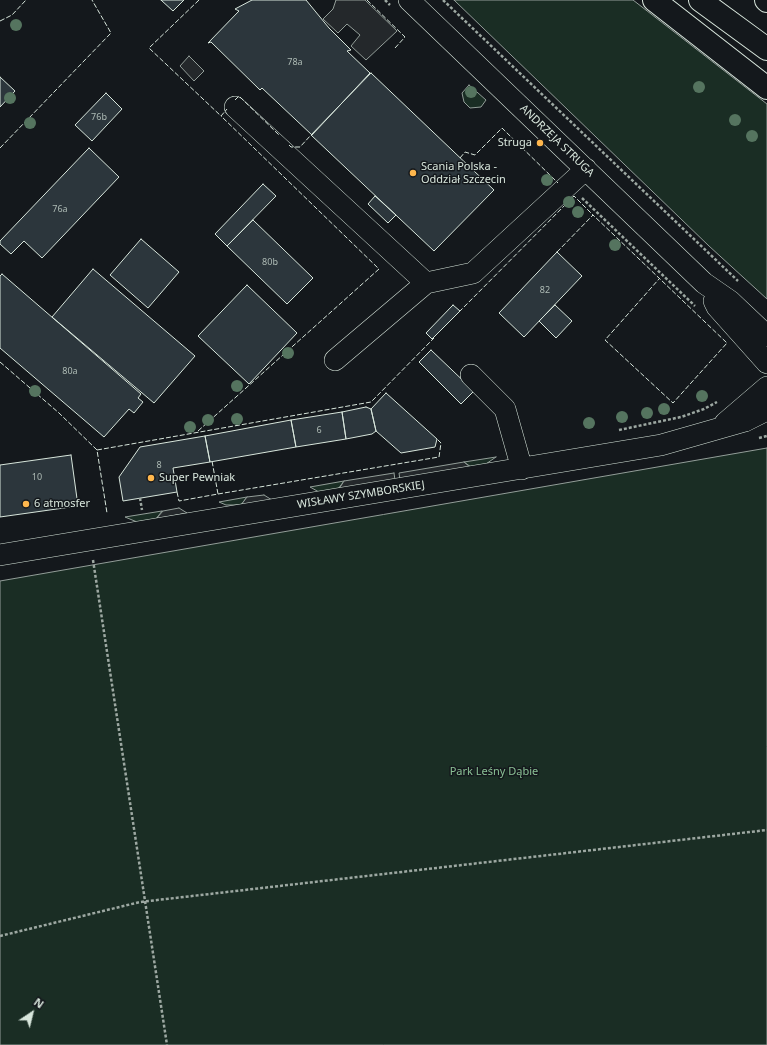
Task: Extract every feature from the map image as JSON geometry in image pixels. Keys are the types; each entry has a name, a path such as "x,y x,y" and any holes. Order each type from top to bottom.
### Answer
{"main road":[{"path":"654,0 767,88"},
{"path":"700,0 767,49"}],"street":[{"name":"ANDRZEJA STRUGA","path":"410,0 578,176 704,283 730,301 767,336"},
{"path":"234,107 426,283"},
{"path":"335,360 426,283 473,273 578,176"},
{"name":"ANDRZEJA STRUGA","path":"704,283 717,307 767,363"},
{"path":"472,375 505,410 522,469"},
{"name":"WISŁAWY SZYMBORSKIEJ","path":"721,426 767,388"},
{"name":"WISŁAWY SZYMBORSKIEJ","path":"0,555 661,445 721,426 745,421 767,410"}],"path":[{"path":"443,0 740,283"},
{"path":"578,176 579,195 696,306"},
{"path":"614,431 681,417 704,409 722,399"},
{"path":"140,498 142,510"},
{"path":"90,539 167,1045"},
{"path":"0,936 145,902 767,830"}],"green space":[{"path":"454,0 633,0 767,104 767,299 709,246"},
{"path":"469,85 486,100 481,107 470,108 464,102 462,93"},
{"name":"Park Leśny Dąbie","path":"767,448 767,1045 0,1045 0,581"},
{"path":"496,457 483,466 471,467 464,462"},
{"path":"344,481 338,489 319,492 310,487"},
{"path":"247,497 241,505 226,505 219,502"},
{"path":"162,511 156,519 137,522 125,517"}],"shaded area":[{"path":"336,0 365,0 397,31 366,60 351,46 360,35 347,24 338,33 323,19 333,9"},
{"path":"189,56 204,71 194,81 180,66"},
{"path":"464,462 471,468 400,480 399,473"},
{"path":"394,473 395,480 339,489 344,481"},
{"path":"264,495 272,500 241,505 247,497"},
{"path":"179,508 187,513 156,519 163,511"}],"building":[{"path":"161,0 184,0 173,11"},
{"path":"252,0 306,0 329,28 351,50 347,51 370,73 312,135 262,88 260,90 211,42 208,43 239,11 235,9"},
{"name":"Scania Polska - Oddział Szczecin","path":"371,73 494,190 434,251 311,135"},
{"path":"0,77 15,91 0,107"},
{"path":"106,93 122,109 92,141 75,125"},
{"path":"89,148 119,177 42,258 24,241 11,254 0,244 0,241"},
{"path":"263,184 276,196 227,246 215,234"},
{"path":"375,196 396,215 388,223 368,204"},
{"path":"253,220 313,278 287,304 227,246"},
{"path":"141,239 179,272 148,308 110,275"},
{"path":"557,252 582,276 524,337 499,313"},
{"path":"93,269 195,356 154,403 52,317"},
{"path":"2,274 141,394 138,398 143,402 134,413 129,409 104,437 0,348 0,276"},
{"path":"247,285 297,333 249,384 198,336"},
{"path":"453,305 460,311 432,339 426,333"},
{"path":"555,305 572,321 556,338 539,321"},
{"path":"431,350 474,391 461,404 419,362"},
{"path":"386,393 437,439 435,447 401,453 376,431 371,409"},
{"path":"366,407 371,409 376,431 372,434 346,439 342,412"},
{"path":"342,412 346,439 296,447 291,420"},
{"path":"291,420 296,447 210,462 205,436"},
{"path":"205,436 210,462 173,468 177,492 123,501 119,477 140,447"},
{"path":"71,455 78,506 0,517 0,465"}],"fence":[{"path":"0,21 12,15 26,0"},
{"path":"0,148 111,33 92,0"},
{"path":"199,0 149,48 221,116 227,109"},
{"path":"367,0 405,37 395,48"},
{"path":"235,100 239,96 279,135"},
{"path":"198,431 379,269 221,116"},
{"path":"460,158 465,152 475,155 502,128 558,183"},
{"path":"289,145 291,147 300,147 311,135"},
{"path":"459,312 574,196 593,215"},
{"path":"557,252 593,215 727,343 673,403 605,340 659,279"},
{"path":"97,450 371,402 434,338"},
{"path":"0,362 59,413 97,450 107,513"},
{"path":"218,494 439,457 441,443 437,439"},
{"path":"177,492 179,501 218,494 212,461"}],"place":[{"name":"Struga","path":"540,143"},
{"name":"Scania Polska - Oddział Szczecin","path":"413,173"},
{"name":"Super Pewniak","path":"151,478"},
{"name":"6 atmosfer","path":"26,504"}]}
